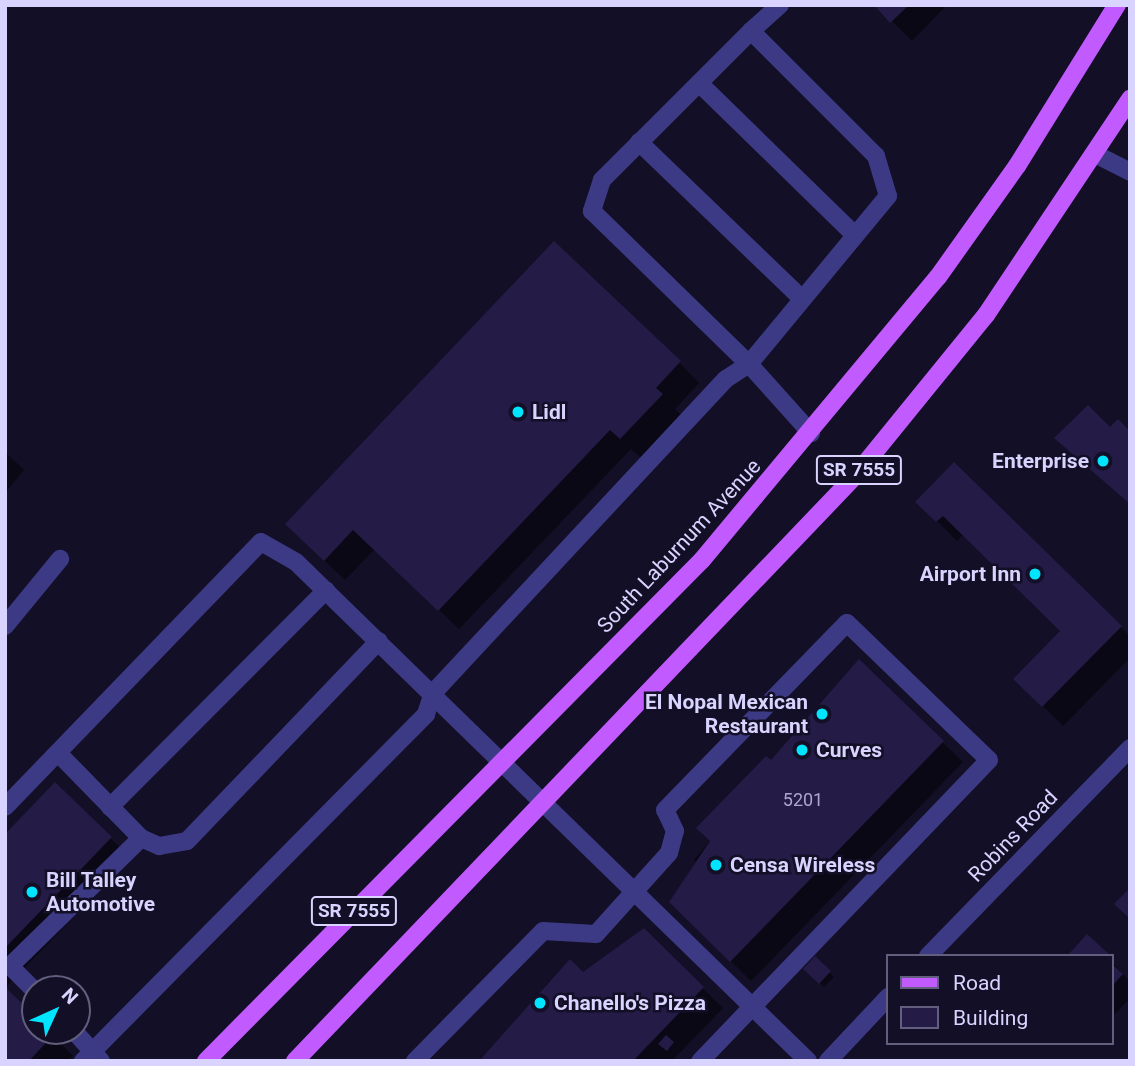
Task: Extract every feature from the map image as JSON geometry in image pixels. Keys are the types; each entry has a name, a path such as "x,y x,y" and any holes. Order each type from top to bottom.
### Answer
{"main road":[{"name":"South Laburnum Avenue","path":"206,1061 702,560 811,433 989,207 1116,5"},
{"name":"SR 7555","path":"295,1061 855,476 986,315 1097,155 1130,99"}],"street":[{"path":"780,5 751,30 602,180 592,211 749,363 811,433"},
{"path":"93,1057 426,713 433,693 726,379 749,363 888,195 876,156 751,30"},
{"path":"699,83 855,234"},
{"path":"639,142 801,298"},
{"path":"1097,155 1130,172"},
{"path":"5,807 261,542 296,562 326,590 808,1061"},
{"path":"5,626 60,559"},
{"path":"110,807 326,590"},
{"path":"415,1061 543,932 596,934 669,853 675,831 666,810 847,623 989,760 700,1061"},
{"path":"59,754 141,838 159,846 187,841 379,641"},
{"name":"Robins Road","path":"930,954 1130,748"},
{"path":"21,976 10,965 141,838"},
{"path":"828,1061 886,999"}],"building":[{"path":"874,5 909,5 890,23"},
{"name":"Lidl","path":"554,241 681,361 656,388 663,394 620,439 610,430 438,611 353,530 324,561 285,524"},
{"name":"Enterprise","path":"1088,405 1110,427 1118,419 1130,431 1130,504 1054,438"},
{"name":"Airport Inn","path":"954,462 1122,626 1042,707 1013,679 1060,631 943,516 936,522 915,502"},
{"path":"859,659 944,741 730,962 669,902 710,841 696,828 766,756 771,760"},
{"name":"Bill Talley Automotive","path":"55,782 112,837 5,948 5,834"},
{"path":"1130,888 1130,919 1114,904"},
{"path":"644,928 704,987 633,1061 479,1061 570,959 583,972"},
{"path":"1087,934 1109,954 1069,954"},
{"path":"815,956 831,971 819,984 803,969"},
{"path":"1114,966 1123,974 1114,984"},
{"path":"5,987 21,1002 21,1045 44,1045 29,1061 5,1061"},
{"path":"666,1035 674,1042 667,1051 658,1044"}],"place":[{"name":"Lidl","path":"518,412"},
{"name":"Enterprise","path":"1103,461"},
{"name":"Airport Inn","path":"1035,574"},
{"name":"El Nopal Mexican Restaurant","path":"822,714"},
{"name":"Curves","path":"802,750"},
{"name":"Censa Wireless","path":"716,865"},
{"name":"Bill Talley Automotive","path":"32,892"},
{"name":"Chanello's Pizza","path":"540,1003"}]}
